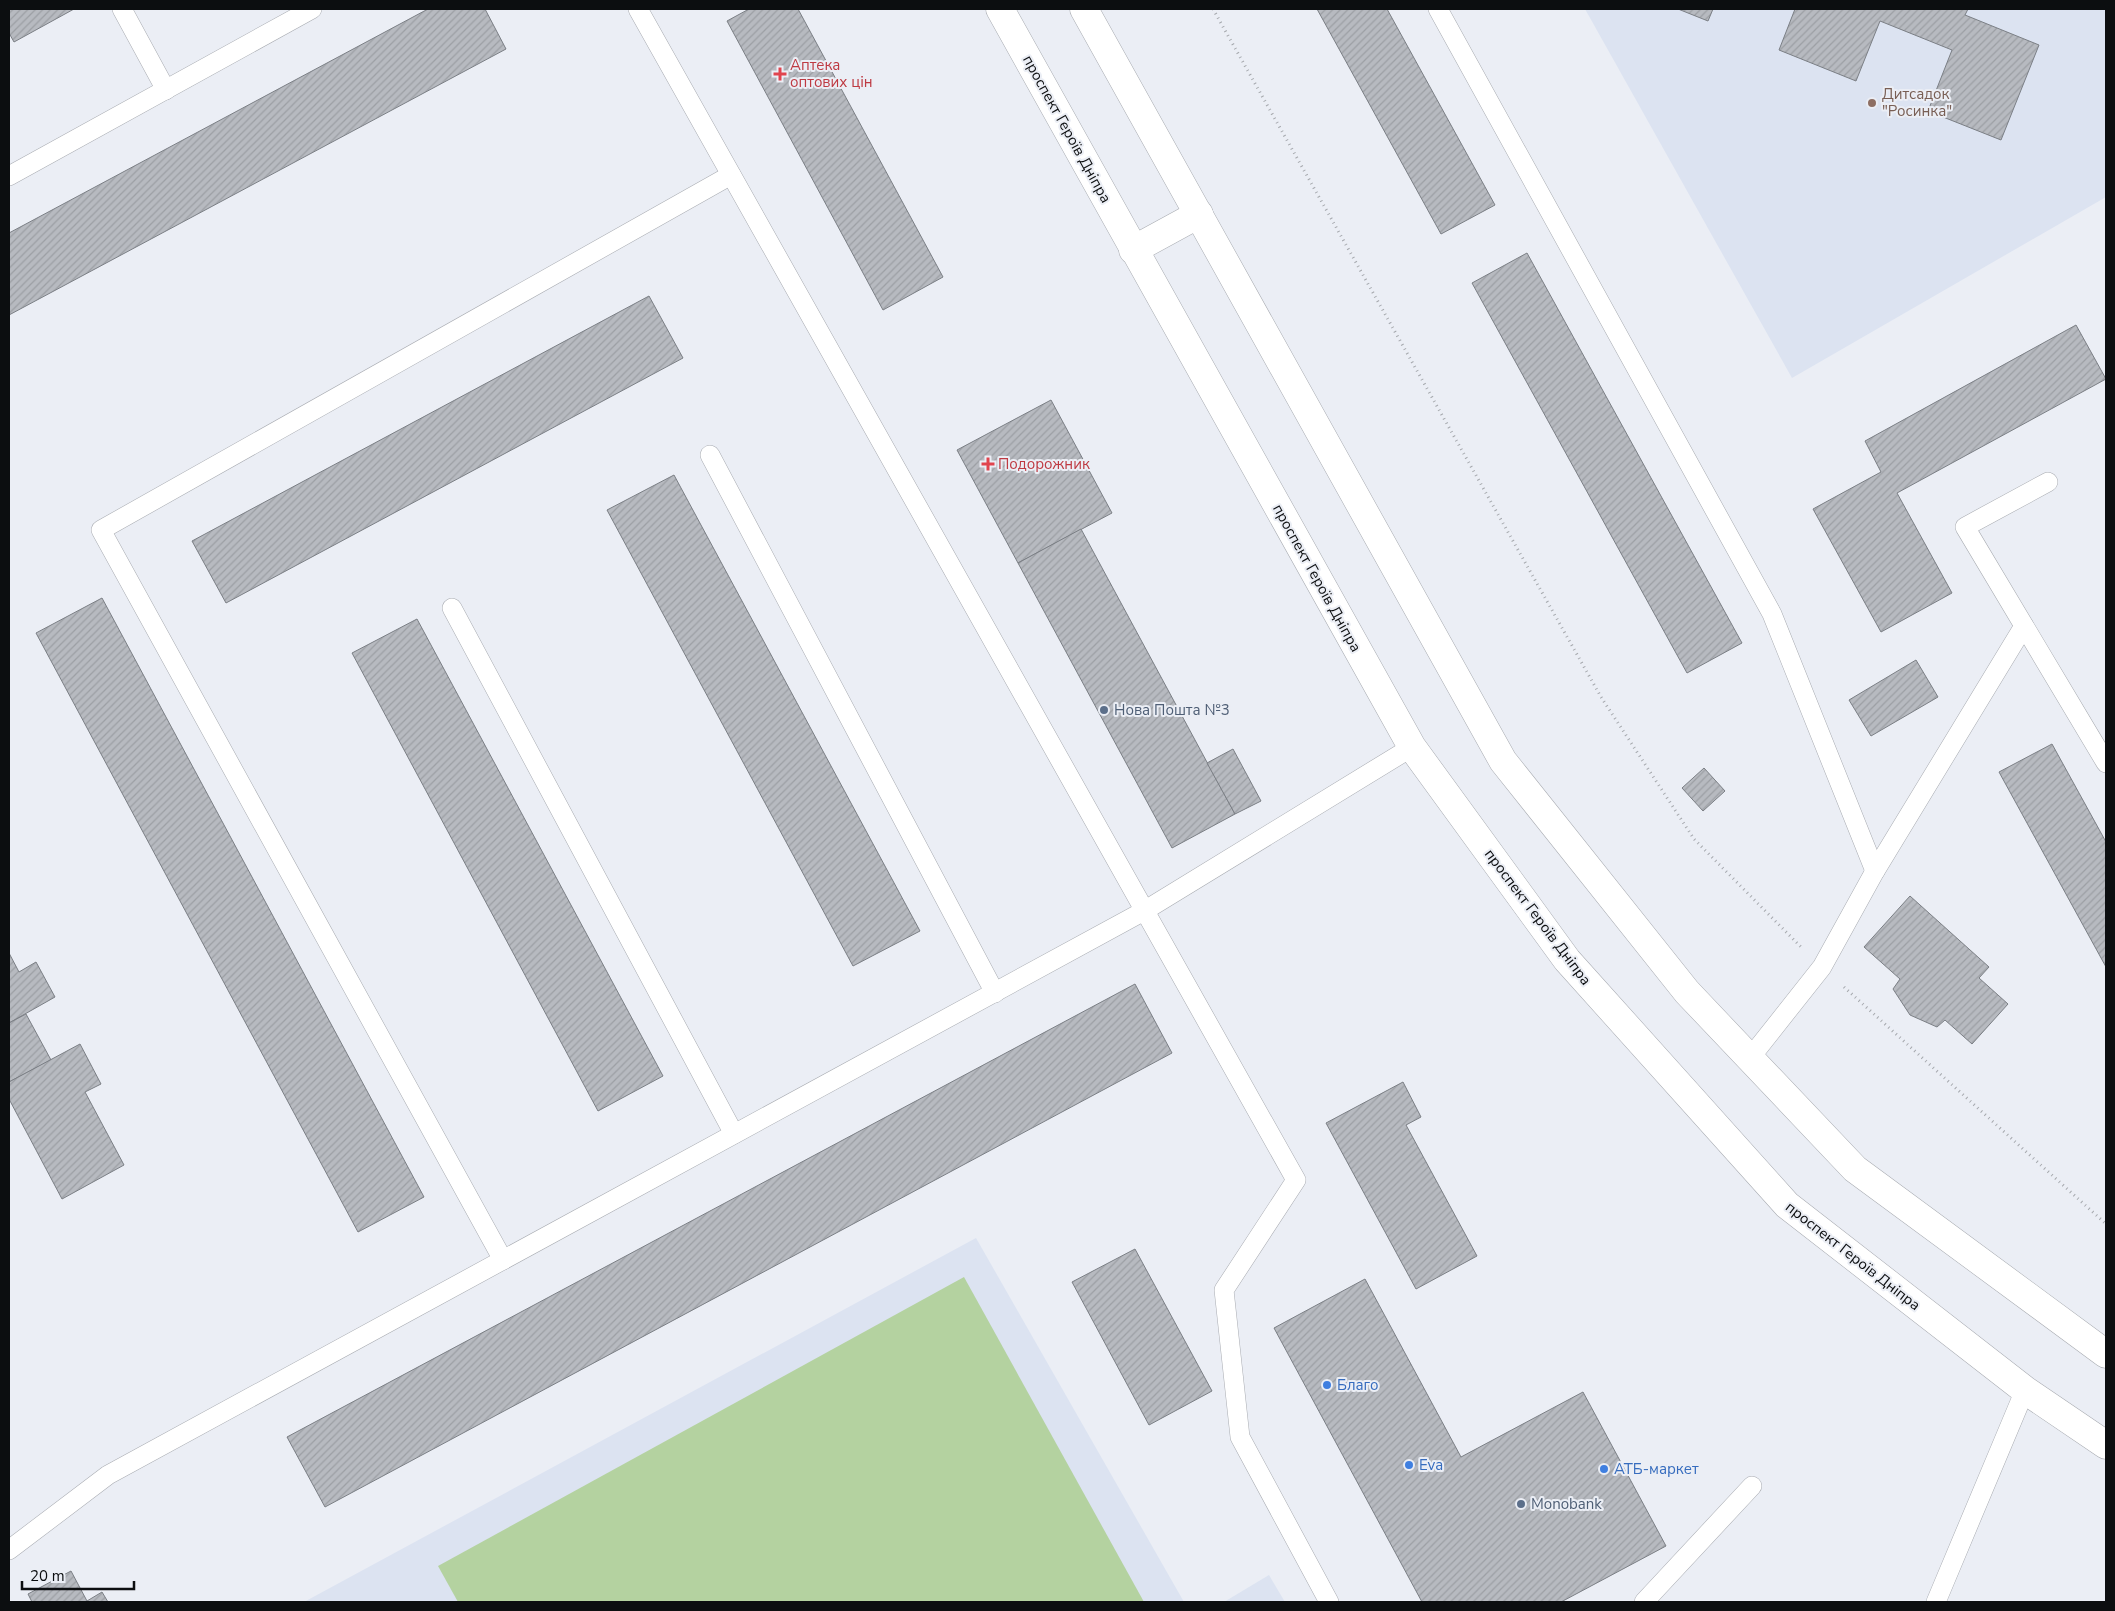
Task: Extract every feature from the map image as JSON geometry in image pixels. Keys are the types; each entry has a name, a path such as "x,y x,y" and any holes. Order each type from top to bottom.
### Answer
{"street":[{"name":"проспект Героїв Дніпра","path":"1000,9 1412,747 1567,960 1787,1205 2025,1390 2106,1445"},
{"path":"1084,9 1503,761 1687,992 1855,1169 2106,1354"},
{"path":"1133,250 1199,214"}],"lane":[{"path":"122,9 166,90"},
{"path":"9,176 312,9"},
{"path":"638,9 1296,1180 1224,1290 1240,1437 1329,1602"},
{"path":"1438,9 1772,614 1875,871"},
{"path":"503,1260 101,530 731,175"},
{"path":"710,455 994,993"},
{"path":"2048,482 1965,527 2106,763"},
{"path":"452,608 734,1134"},
{"path":"1750,1058 1822,967 1875,871 2024,626"},
{"path":"9,1550 108,1475 1144,911 1412,747"},
{"path":"1936,1602 2025,1390"},
{"path":"1644,1602 1752,1486"}],"path":[{"path":"1213,9 1601,697 1694,839 1822,967 2106,1224"}],"shaded area":[{"name":"Дитсадок \"Росинка\"","path":"1585,9 2106,9 2106,197 1792,378"},
{"path":"976,1238 1184,1602 304,1602"},
{"path":"1269,1575 1285,1602 1224,1602"}],"green space":[{"path":"964,1277 1144,1602 458,1602 438,1566"}],"building":[{"path":"9,9 74,9 14,42 9,33"},
{"path":"428,9 485,9 506,49 9,315 9,233"},
{"path":"749,9 798,9 943,277 883,310 727,21"},
{"path":"1317,9 1387,9 1495,205 1441,234"},
{"path":"1678,9 1713,9 1708,21"},
{"path":"1795,9 1968,9 1965,15 2039,45 2001,140 1928,111 1952,50 1880,21 1856,81 1779,50"},
{"path":"1527,253 1742,643 1687,673 1472,283"},
{"path":"649,296 683,358 226,603 192,541"},
{"path":"2076,325 2106,379 1897,493 1952,593 1881,632 1813,509 1881,472 1865,441"},
{"path":"1051,400 1112,513 1018,563 957,450"},
{"path":"674,475 920,931 853,966 607,510"},
{"path":"1081,529 1235,814 1172,848 1018,563"},
{"path":"102,598 424,1197 358,1232 36,633"},
{"path":"417,619 663,1076 598,1111 352,653"},
{"path":"1916,660 1938,697 1871,736 1849,700"},
{"path":"2052,744 2106,842 2106,967 1999,772"},
{"path":"1233,749 1261,801 1235,814 1207,763"},
{"path":"1704,768 1725,791 1703,811 1682,788"},
{"path":"1910,896 1989,967 1979,978 2008,1004 1972,1044 1945,1020 1937,1027 1910,1015 1893,989 1900,979 1864,947"},
{"path":"9,953 19,972 36,962 55,997 9,1023"},
{"path":"1135,984 1172,1053 325,1507 287,1437"},
{"path":"26,1014 51,1060 9,1082 9,1023"},
{"path":"80,1044 101,1084 85,1092 124,1165 62,1199 9,1099 9,1082"},
{"path":"1403,1082 1421,1117 1406,1125 1477,1256 1416,1289 1326,1123"},
{"path":"1135,1249 1212,1391 1149,1425 1072,1282"},
{"path":"1365,1279 1461,1457 1583,1392 1666,1546 1561,1602 1422,1602 1274,1328"},
{"path":"71,1571 87,1601 102,1592 108,1602 32,1602 28,1594"}],"place":[{"name":"Аптека оптових цін","path":"780,74"},
{"name":"Дитсадок \"Росинка\"","path":"1872,103"},
{"name":"Подорожник","path":"988,464"},
{"name":"Нова Пошта №3","path":"1104,710"},
{"name":"Благо","path":"1327,1385"},
{"name":"Eva","path":"1409,1465"},
{"name":"АТБ-маркет","path":"1604,1469"},
{"name":"Monobank","path":"1521,1504"}]}
